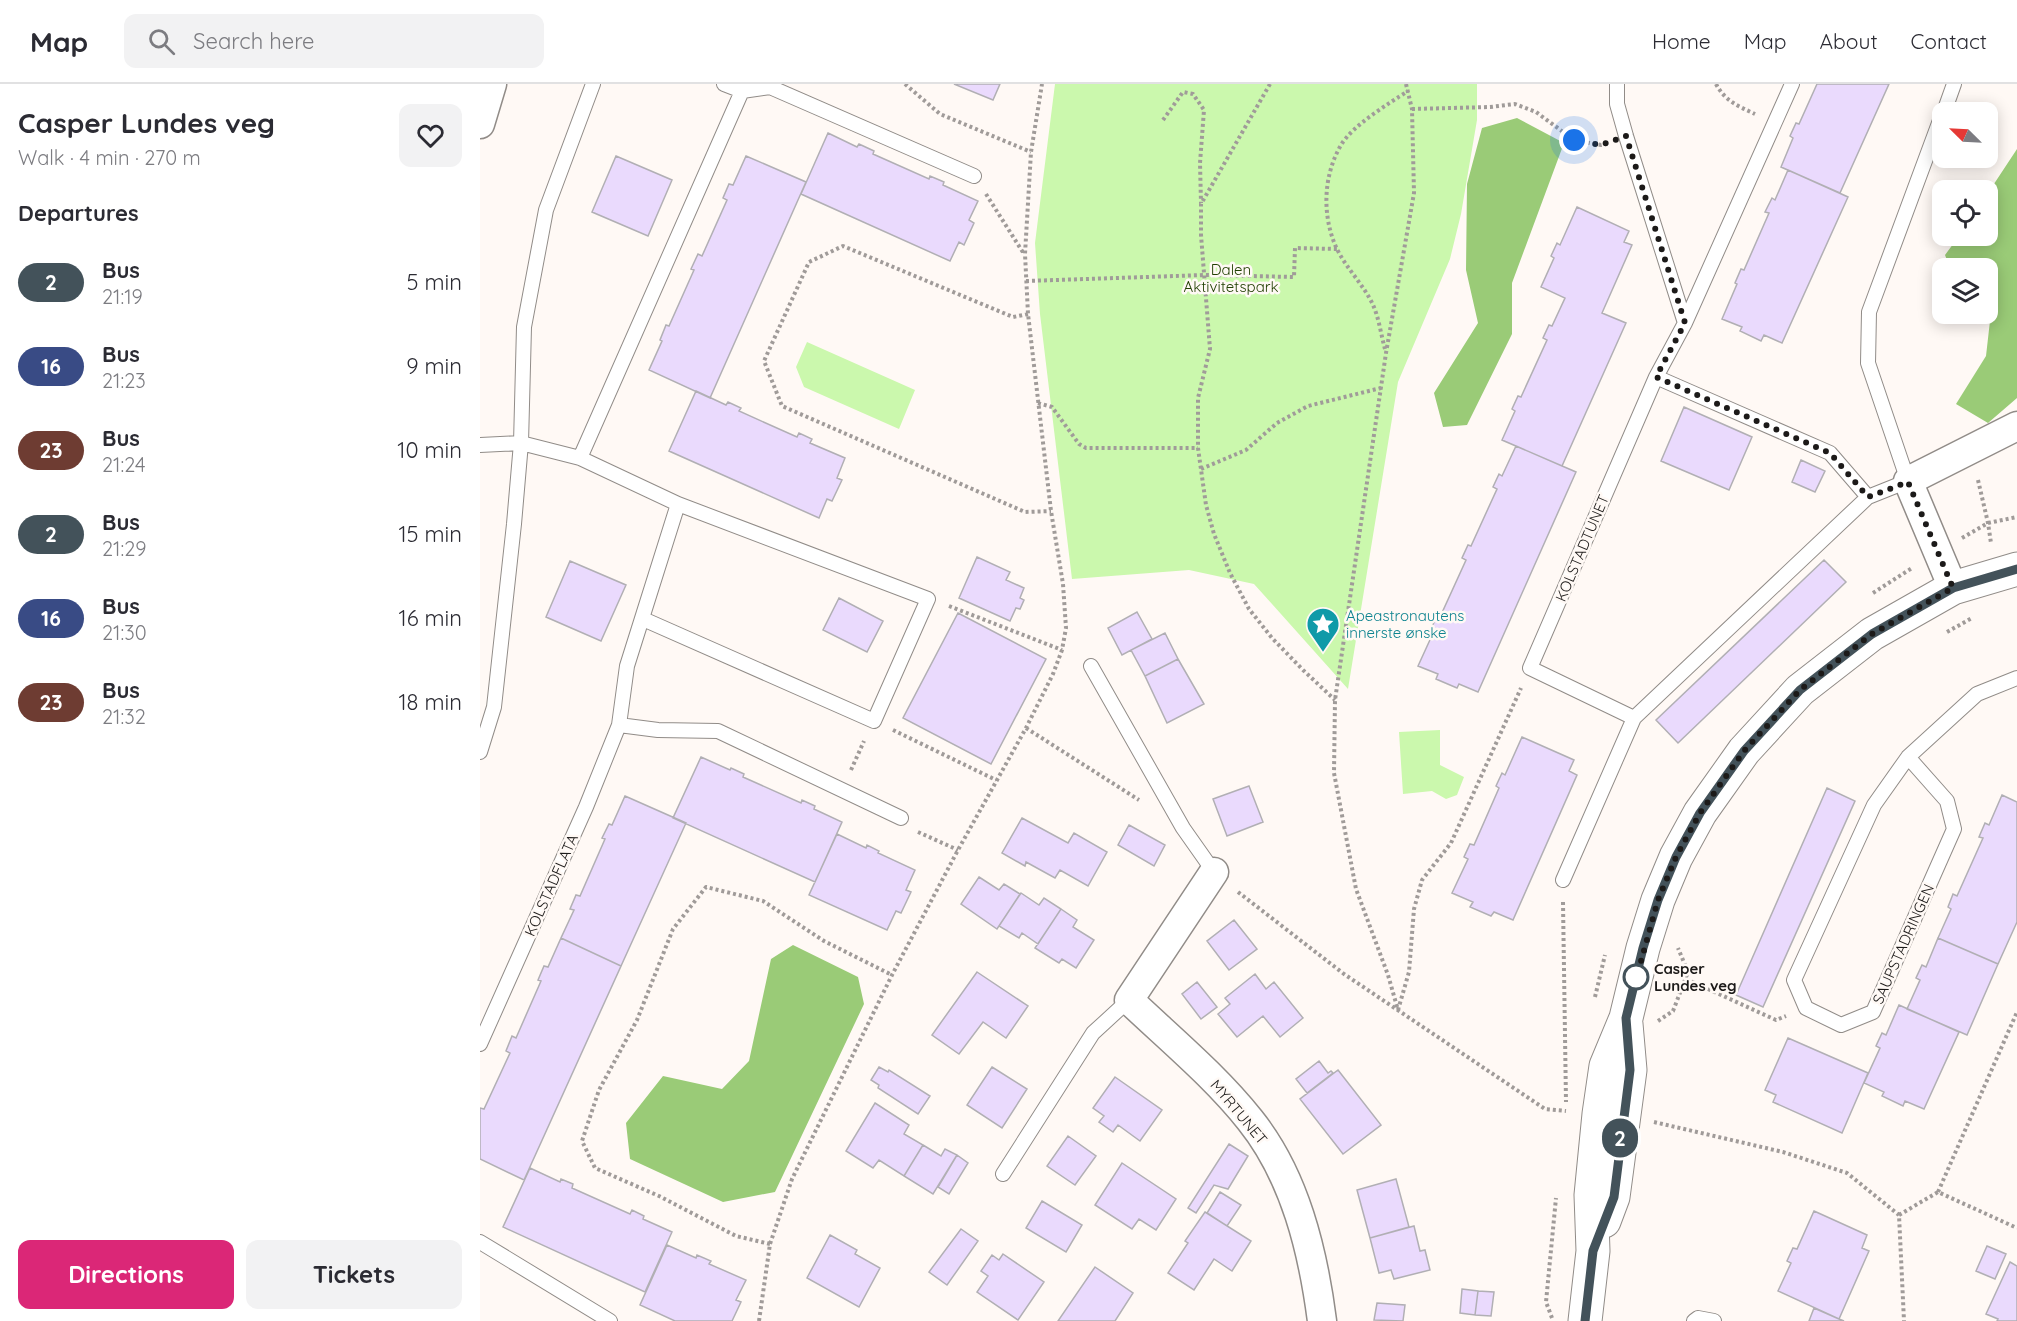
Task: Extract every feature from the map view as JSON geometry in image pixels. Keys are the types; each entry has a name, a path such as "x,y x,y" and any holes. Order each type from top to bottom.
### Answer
{"street":[{"path":"480,124 492,84"},
{"path":"1953,588 1908,482 2017,426"},
{"path":"1585,1321 1593,1251 1614,1197 1611,1115 1630,1070 1626,1018 1658,900 1676,857 1700,813 1744,751 1800,690 1872,634 1953,588 2006,572"},
{"path":"1129,1000 1214,872"},
{"name":"MYRTUNET","path":"1129,1000 1215,1081 1250,1120 1270,1148 1288,1185 1306,1232 1317,1278 1322,1321"}],"lane":[{"path":"480,752 494,707 514,524 521,443 524,327 546,210 593,84"},
{"path":"724,84 742,91 770,87 974,176"},
{"path":"1617,84 1617,104 1626,136 1685,323"},
{"name":"KOLSTADTUNET","path":"1530,668 1656,377 1685,323 1792,84"},
{"path":"1947,102 1954,84"},
{"path":"580,458 742,91"},
{"path":"1563,880 1634,718 1868,497 1908,482 1868,363 1869,312 1932,143"},
{"path":"1656,377 1830,453 1868,497"},
{"path":"480,445 521,443 580,458 678,504 928,599 874,721 643,619"},
{"name":"KOLSTADFLATA","path":"480,1044 586,807 620,725 627,666 678,504"},
{"path":"1091,666 1183,828 1214,872"},
{"path":"1530,668 1634,718"},
{"path":"1806,1008 1794,980 1874,805 1908,757 1977,694 2017,678"},
{"path":"620,725 658,730 718,731 902,818"},
{"name":"SAUPSTADRINGEN","path":"1806,1008 1841,1025 1873,1012 1954,829 1947,801 1908,757"},
{"path":"1003,1174 1093,1033 1129,1000"},
{"path":"480,1242 610,1321"},
{"path":"1694,1321 1698,1318 1714,1321"}],"path":[{"path":"905,84 940,114 1031,152"},
{"path":"759,1321 770,1244 792,1179 892,975 1026,728 1053,674 1062,650 1066,628 1064,595 1038,403 1024,254 1031,152 1042,84"},
{"path":"1201,204 1270,84"},
{"path":"1398,1010 1388,975 1356,889 1334,773 1335,700 1386,353 1414,193 1412,109 1406,84"},
{"path":"1716,84 1721,94 1734,105 1775,122"},
{"path":"1386,353 1373,305 1337,249 1329,227 1326,202 1330,171 1341,144 1370,116 1408,91"},
{"path":"1163,120 1184,92 1193,94 1204,110 1200,164 1201,235 1209,349 1198,398 1198,448 1206,505 1214,534 1230,573 1249,609 1287,654 1335,700"},
{"path":"1412,109 1490,108 1515,104 1536,112 1574,140 1601,145 1626,136"},
{"path":"974,176 1024,254"},
{"path":"1028,314 1012,317 843,246 809,262 764,361 782,406 1025,512 1051,511"},
{"path":"1026,281 1205,275 1294,277 1295,248 1337,249"},
{"path":"1201,469 1246,450 1277,423 1308,406 1381,388"},
{"path":"1038,403 1052,407 1079,444 1086,448 1198,448"},
{"path":"1972,451 1988,523 2006,572"},
{"path":"1988,523 2017,517"},
{"path":"928,599 963,610 1062,650"},
{"path":"1940,636 1978,615"},
{"path":"1398,1010 1409,972 1414,909 1422,880 1451,843 1530,668"},
{"path":"874,721 996,780"},
{"path":"1026,728 1183,828"},
{"path":"850,771 856,759"},
{"path":"902,818 907,827 958,850"},
{"path":"1214,872 1344,974 1545,1109 1641,1119 1783,1152 1847,1173 1899,1215 1904,1321"},
{"path":"1563,880 1566,1121"},
{"path":"770,1244 736,1236 659,1196 595,1168 582,1140 599,1090 637,1020 673,929 706,887 763,901 824,941 892,975"},
{"path":"1656,1032 1658,1021 1673,1011 1688,972 1676,944"},
{"path":"1686,979 1776,1020 1806,1008"},
{"path":"1899,1215 1938,1192 2017,1012"},
{"path":"1938,1192 2017,1228"},
{"path":"1554,1321 1548,1313 1546,1302 1557,1198"}],"green space":[{"name":"Dalen Aktivitetspark","path":"1055,84 1477,84 1477,120 1461,214 1450,259 1398,382 1348,689 1254,584 1189,570 1072,579 1040,314 1035,243"},
{"path":"1517,118 1564,143 1512,283 1512,334 1467,425 1443,427 1434,393 1478,323 1466,270 1467,184 1482,128"},
{"path":"2017,149 2017,398 1988,423 1956,404 1986,356 1990,324 1998,324 1998,258 1946,258 1945,255 1952,246 1998,246 1997,180"},
{"path":"807,342 915,390 899,429 804,387 796,367"},
{"path":"1440,730 1440,765 1464,777 1457,795 1446,799 1432,791 1403,794 1399,732"},
{"path":"793,945 858,977 864,1004 775,1192 723,1202 630,1159 626,1123 663,1076 722,1089 749,1061 771,959"}],"building":[{"path":"954,84 1000,84 993,100"},
{"path":"1817,84 1889,84 1840,193 1781,167 1793,138 1790,136 1796,123 1799,124"},
{"path":"828,133 857,147 859,144 874,151 873,154 929,179 930,176 944,182 943,185 978,201 969,220 974,223 964,245 959,242 950,261 801,194"},
{"path":"616,156 672,180 648,236 592,212"},
{"path":"746,156 806,182 710,398 649,370 662,341 660,340 666,325 669,326 694,270 691,269 698,254 702,256 727,200 723,198 729,184 733,185"},
{"path":"1788,170 1848,197 1782,343 1764,335 1761,341 1740,331 1742,327 1722,319 1741,269 1744,270 1769,213 1765,212 1772,198 1775,200"},
{"path":"1577,207 1629,231 1624,242 1632,245 1602,313 1626,323 1562,466 1502,440 1515,411 1512,409 1518,396 1521,397 1547,340 1543,338 1549,325 1552,326 1565,298 1541,287 1554,258 1551,256 1557,243 1560,245"},
{"path":"696,391 726,405 728,402 741,408 739,411 797,437 799,433 812,439 810,443 845,458 837,478 842,480 832,501 827,499 819,518 669,451"},
{"path":"1684,407 1752,437 1729,490 1661,461"},
{"path":"1516,446 1576,472 1478,692 1459,684 1457,688 1436,679 1438,674 1418,666 1434,631 1431,629 1437,616 1440,617 1466,560 1462,558 1468,545 1471,546 1497,489 1493,487 1499,474 1502,476"},
{"path":"1801,460 1825,471 1815,492 1792,482"},
{"path":"977,557 1010,572 1006,580 1024,588 1020,598 1024,600 1020,609 1016,608 1010,621 959,598"},
{"path":"1824,560 1846,582 1678,743 1656,720"},
{"path":"570,561 626,585 601,641 546,617"},
{"path":"839,598 883,621 867,652 823,630"},
{"path":"1137,612 1152,639 1122,655 1108,628"},
{"path":"958,613 1046,659 991,764 903,718"},
{"path":"1165,633 1178,659 1145,676 1131,650"},
{"path":"1178,659 1204,704 1167,723 1145,676"},
{"path":"1522,737 1574,760 1569,771 1577,775 1513,920 1494,912 1491,916 1470,907 1473,902 1452,893 1468,859 1464,857 1470,844 1474,845 1499,788 1496,786 1502,773 1505,775"},
{"path":"701,757 730,770 731,768 744,774 743,777 801,803 802,800 815,806 814,809 842,822 815,882 673,818"},
{"path":"1249,786 1263,822 1227,836 1213,799"},
{"path":"1827,788 1855,801 1763,1007 1736,995"},
{"path":"2002,795 2017,802 2017,922 1998,964 1938,938 1951,909 1948,907 1953,894 1957,896 1983,838 1979,837 1985,823 1989,825"},
{"path":"625,796 686,823 621,966 561,938 574,910 570,909 576,895 580,896 605,839 602,838 609,824 612,825"},
{"path":"1022,818 1068,843 1074,833 1107,852 1088,886 1060,870 1055,878 1026,862 1025,866 1002,853"},
{"path":"1129,825 1165,845 1154,866 1118,845"},
{"path":"837,834 866,848 867,845 879,851 878,853 915,870 906,890 911,892 901,913 896,911 887,930 809,895"},
{"path":"979,877 999,890 1004,884 1020,894 997,929 961,904"},
{"path":"1021,893 1039,905 1044,898 1061,909 1038,944 1022,933 1019,938 999,926"},
{"path":"1061,909 1077,920 1073,927 1094,940 1076,968 1062,959 1059,963 1035,948"},
{"path":"1234,920 1257,949 1229,970 1207,941"},
{"path":"561,938 621,966 524,1180 480,1159 480,1108 484,1109 510,1053 506,1051 512,1036 516,1038 541,981 538,980 544,966 548,967"},
{"path":"1938,938 1998,964 1967,1035 1907,1009 1920,980 1916,978 1922,965 1926,967"},
{"path":"977,972 1028,1006 1006,1038 983,1022 959,1054 932,1035"},
{"path":"1255,974 1266,989 1274,982 1303,1018 1280,1037 1263,1016 1237,1037 1218,1014 1230,1004 1225,998"},
{"path":"1197,982 1217,1007 1201,1019 1182,994"},
{"path":"1899,1005 1959,1032 1924,1109 1905,1101 1903,1106 1882,1096 1884,1092 1864,1083 1880,1048 1876,1046 1882,1033 1886,1035"},
{"path":"1788,1038 1868,1073 1842,1133 1773,1102 1776,1095 1765,1090"},
{"path":"1319,1061 1328,1073 1331,1071 1333,1073 1307,1093 1296,1079"},
{"path":"879,1067 888,1072 889,1070 930,1096 918,1114 878,1088 879,1085 871,1080"},
{"path":"992,1067 1027,1089 1002,1128 967,1105"},
{"path":"1338,1070 1381,1125 1343,1154 1300,1099"},
{"path":"1115,1077 1162,1110 1140,1141 1118,1125 1113,1132 1099,1122 1104,1116 1093,1108"},
{"path":"875,1103 909,1125 904,1134 923,1145 904,1176 879,1160 873,1168 846,1151"},
{"path":"1068,1136 1096,1156 1075,1185 1047,1166"},
{"path":"1229,1144 1248,1156 1228,1189 1214,1185 1196,1213 1188,1208"},
{"path":"923,1145 941,1156 945,1149 957,1155 933,1194 904,1176"},
{"path":"957,1155 968,1163 949,1194 938,1187"},
{"path":"1122,1163 1176,1199 1156,1230 1139,1219 1132,1229 1095,1205"},
{"path":"530,1168 560,1182 561,1179 573,1184 572,1188 630,1214 632,1210 644,1216 643,1219 672,1232 645,1292 503,1227"},
{"path":"1396,1179 1409,1227 1370,1238 1357,1190"},
{"path":"1220,1192 1241,1205 1227,1226 1207,1213"},
{"path":"1042,1201 1082,1225 1066,1252 1026,1228"},
{"path":"1814,1211 1867,1235 1862,1248 1869,1251 1839,1319 1778,1291 1791,1263 1787,1261 1793,1248 1797,1249"},
{"path":"1205,1212 1251,1241 1232,1271 1214,1259 1194,1290 1168,1273 1188,1243 1185,1241"},
{"path":"1414,1226 1420,1251 1425,1250 1430,1270 1394,1279 1391,1270 1379,1273 1370,1238"},
{"path":"961,1229 978,1241 947,1285 929,1272"},
{"path":"830,1235 857,1250 855,1254 880,1268 859,1307 807,1278"},
{"path":"667,1245 696,1258 697,1255 711,1261 709,1264 746,1280 736,1300 741,1302 732,1321 675,1321 640,1305"},
{"path":"1987,1246 2006,1254 1995,1279 1976,1271"},
{"path":"1003,1254 1044,1282 1018,1320 977,1292 988,1276 981,1271 992,1255 999,1260"},
{"path":"2010,1262 2017,1266 2017,1321 1997,1321 1998,1319 1986,1314"},
{"path":"1095,1267 1133,1293 1115,1321 1058,1321"},
{"path":"1462,1289 1478,1291 1475,1315 1460,1313"},
{"path":"1478,1291 1494,1292 1491,1316 1475,1315"},
{"path":"1377,1303 1405,1305 1403,1321 1374,1320"},
{"path":"1814,1308 1839,1319 1844,1321 1809,1321"}],"bus line":[{"name":"2","path":"1585,1321 1593,1251 1614,1197 1630,1070 1626,1018 1643,948 1658,900 1676,857 1700,813 1744,751 1800,690 1872,634 1953,588 2017,569"}],"place":[{"name":"Apeastronautens innerste ønske","path":"1323,653"},
{"name":"Casper Lundes veg","path":"1636,977"}],"route":[{"path":"1574,140 1601,145 1626,136 1685,323 1656,377 1830,453 1868,497 1908,482 1953,588 1872,634 1800,690 1744,751 1700,813 1676,857 1658,900 1635,983 1636,977"}]}
